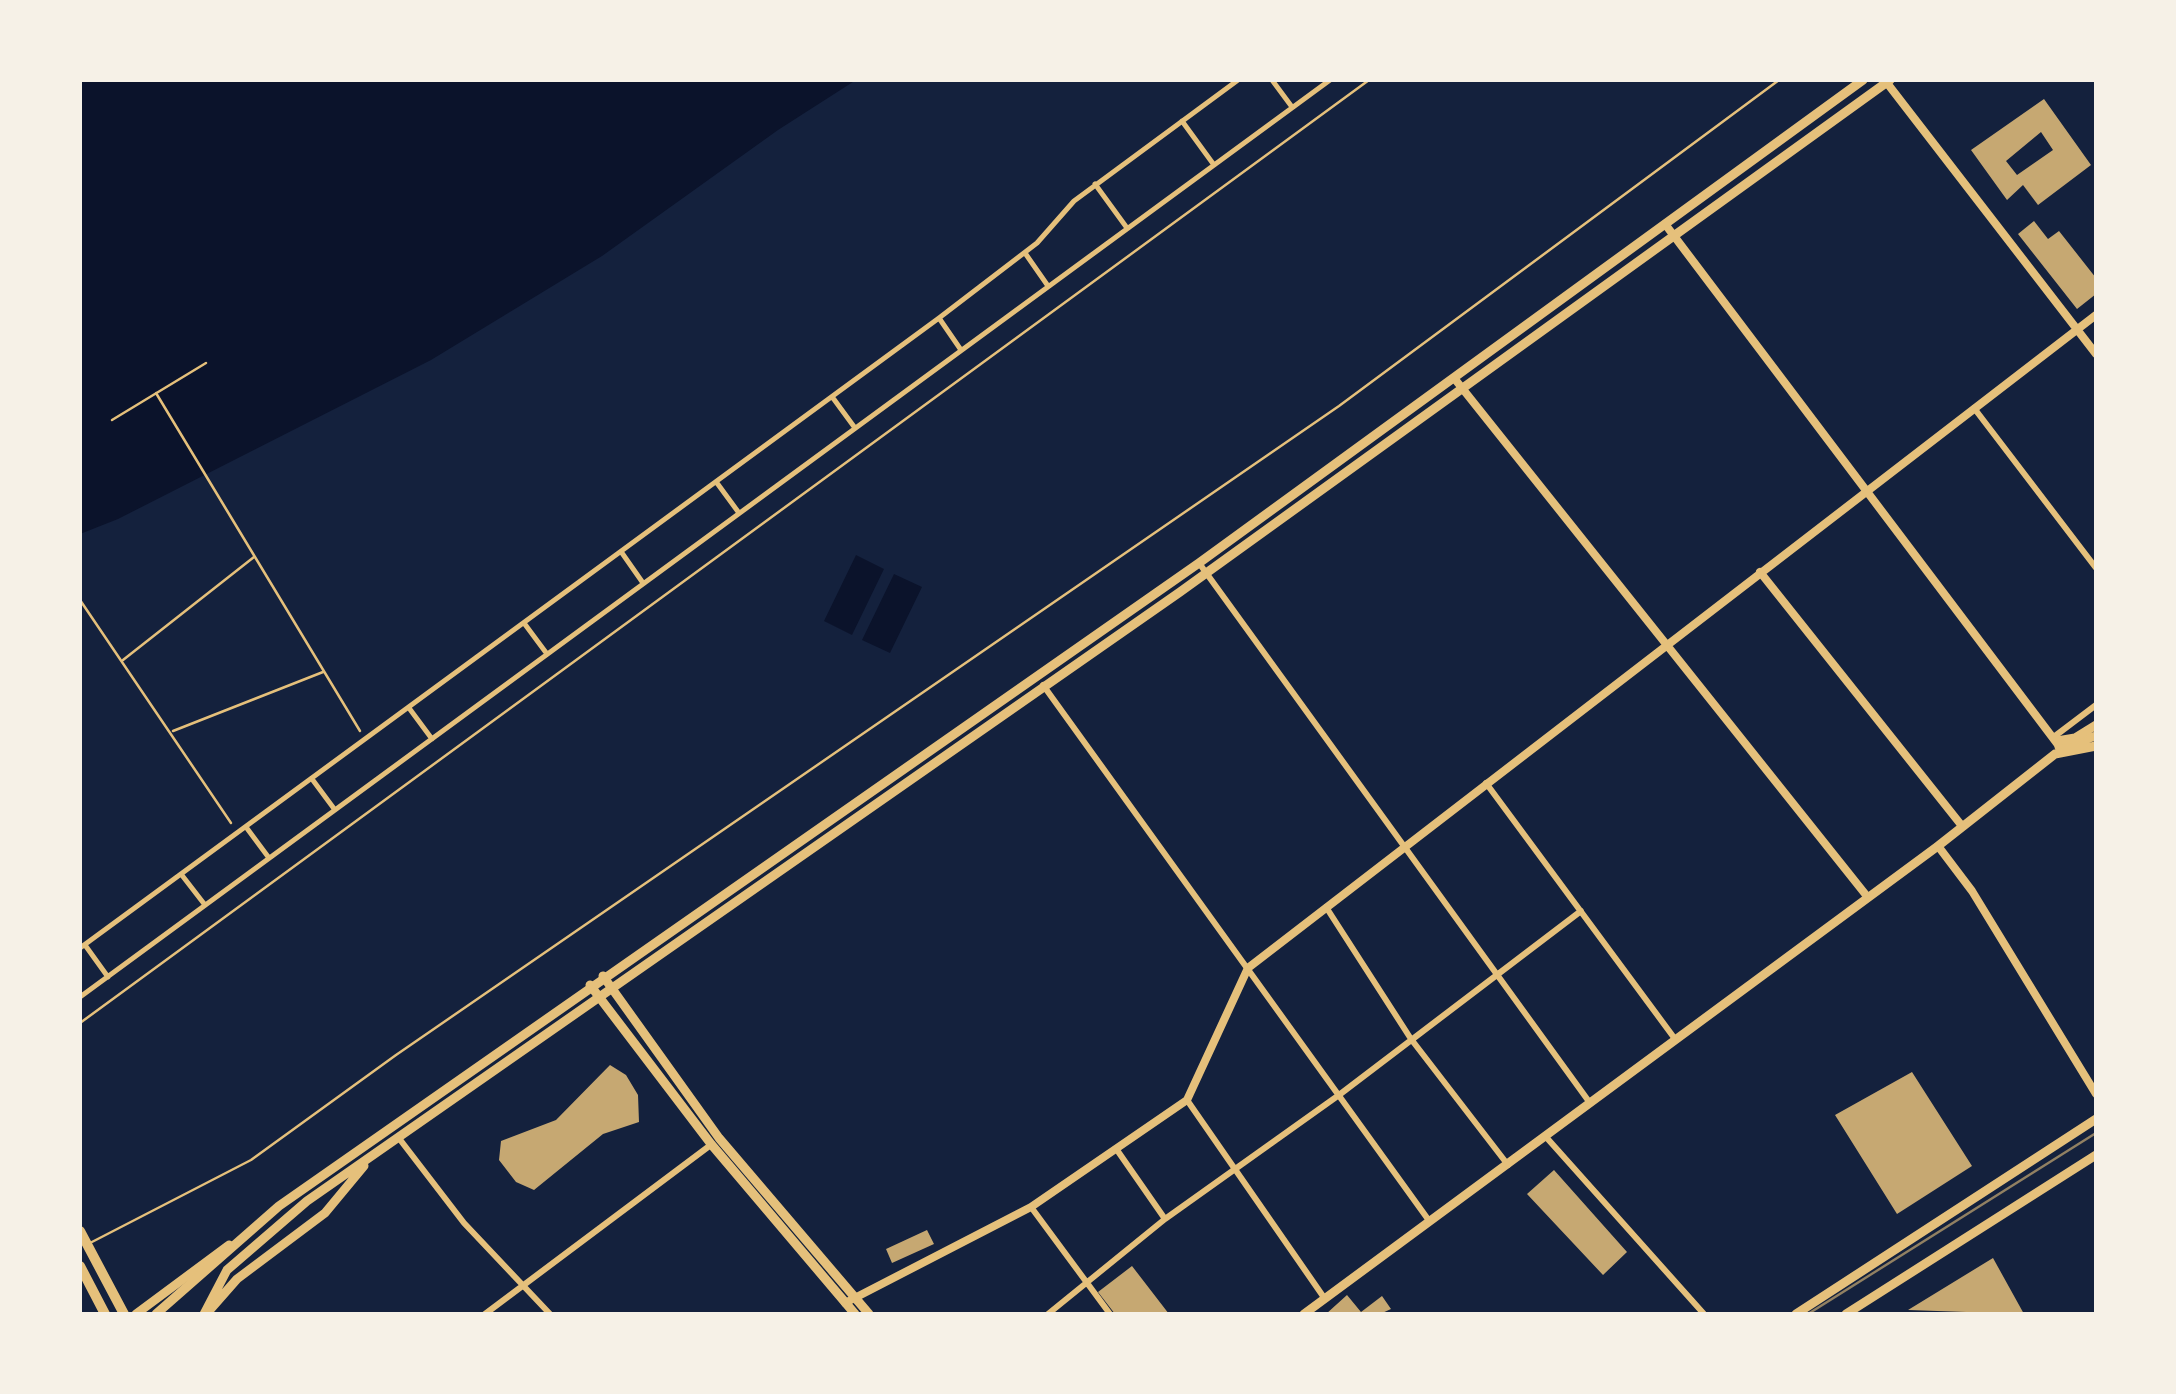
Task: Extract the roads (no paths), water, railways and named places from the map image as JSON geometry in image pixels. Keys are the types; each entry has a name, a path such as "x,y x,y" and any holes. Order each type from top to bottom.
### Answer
{"highway":[{"path":"80,1231 124,1314"},
{"path":"80,1266 106,1314"}],"main road":[{"path":"136,1314 602,976 1200,563 1863,80"},
{"path":"208,1313 222,1278 239,1258 296,1209 1045,688 1888,81"},
{"path":"1304,1314 1866,895 1938,846 2056,744 2096,724"},
{"path":"2056,744 2096,736"},
{"path":"2056,744 2096,746"},
{"path":"602,976 715,1141"},
{"path":"590,985 715,1141 849,1299 869,1314"},
{"path":"1796,1314 2096,1118"},
{"path":"1846,1314 2096,1155"},
{"path":"208,1313 237,1279 324,1214 373,1156"},
{"path":"156,1314 229,1245"},
{"path":"849,1299 854,1314"}],"street":[{"path":"108,976 82,946 939,318 1025,253 1096,184 1238,80"},
{"path":"1272,80 1292,107"},
{"path":"80,997 1330,80"},
{"path":"1888,81 2096,354"},
{"path":"1182,121 1214,165"},
{"path":"1096,184 1128,228"},
{"path":"1665,224 2056,744 2096,704"},
{"path":"1025,253 1048,286"},
{"path":"849,1299 1032,1206 1187,1100 1248,968 2096,315"},
{"path":"939,318 961,350"},
{"path":"1454,378 1866,895"},
{"path":"832,397 854,428"},
{"path":"1974,408 2096,568"},
{"path":"716,482 739,513"},
{"path":"621,552 644,583"},
{"path":"1200,563 1590,1103"},
{"path":"1760,572 1962,826"},
{"path":"524,623 547,654"},
{"path":"1036,676 1431,1223"},
{"path":"409,708 432,739"},
{"path":"312,779 335,810"},
{"path":"1486,783 1675,1039"},
{"path":"246,826 270,858"},
{"path":"1938,846 1972,891 2096,1094"},
{"path":"182,874 205,906"},
{"path":"1326,907 1411,1039 1508,1165"},
{"path":"1048,1314 1165,1219 1340,1095 1581,911"},
{"path":"1187,1100 1325,1299"},
{"path":"398,1137 464,1223 550,1314"},
{"path":"1546,1137 1704,1314"},
{"path":"486,1314 715,1141"},
{"path":"1116,1150 1165,1219"},
{"path":"1032,1206 1110,1314"}],"lane":[{"path":"80,1248 251,1160 396,1055 1339,406 1779,80"}],"water":[{"path":"80,80 856,80 778,130 602,256 431,360 118,519 80,534"},
{"path":"856,555 884,569 852,635 824,621"},
{"path":"894,574 922,587 890,653 862,640"}],"railway":[{"path":"1808,1314 2096,1133"}]}
